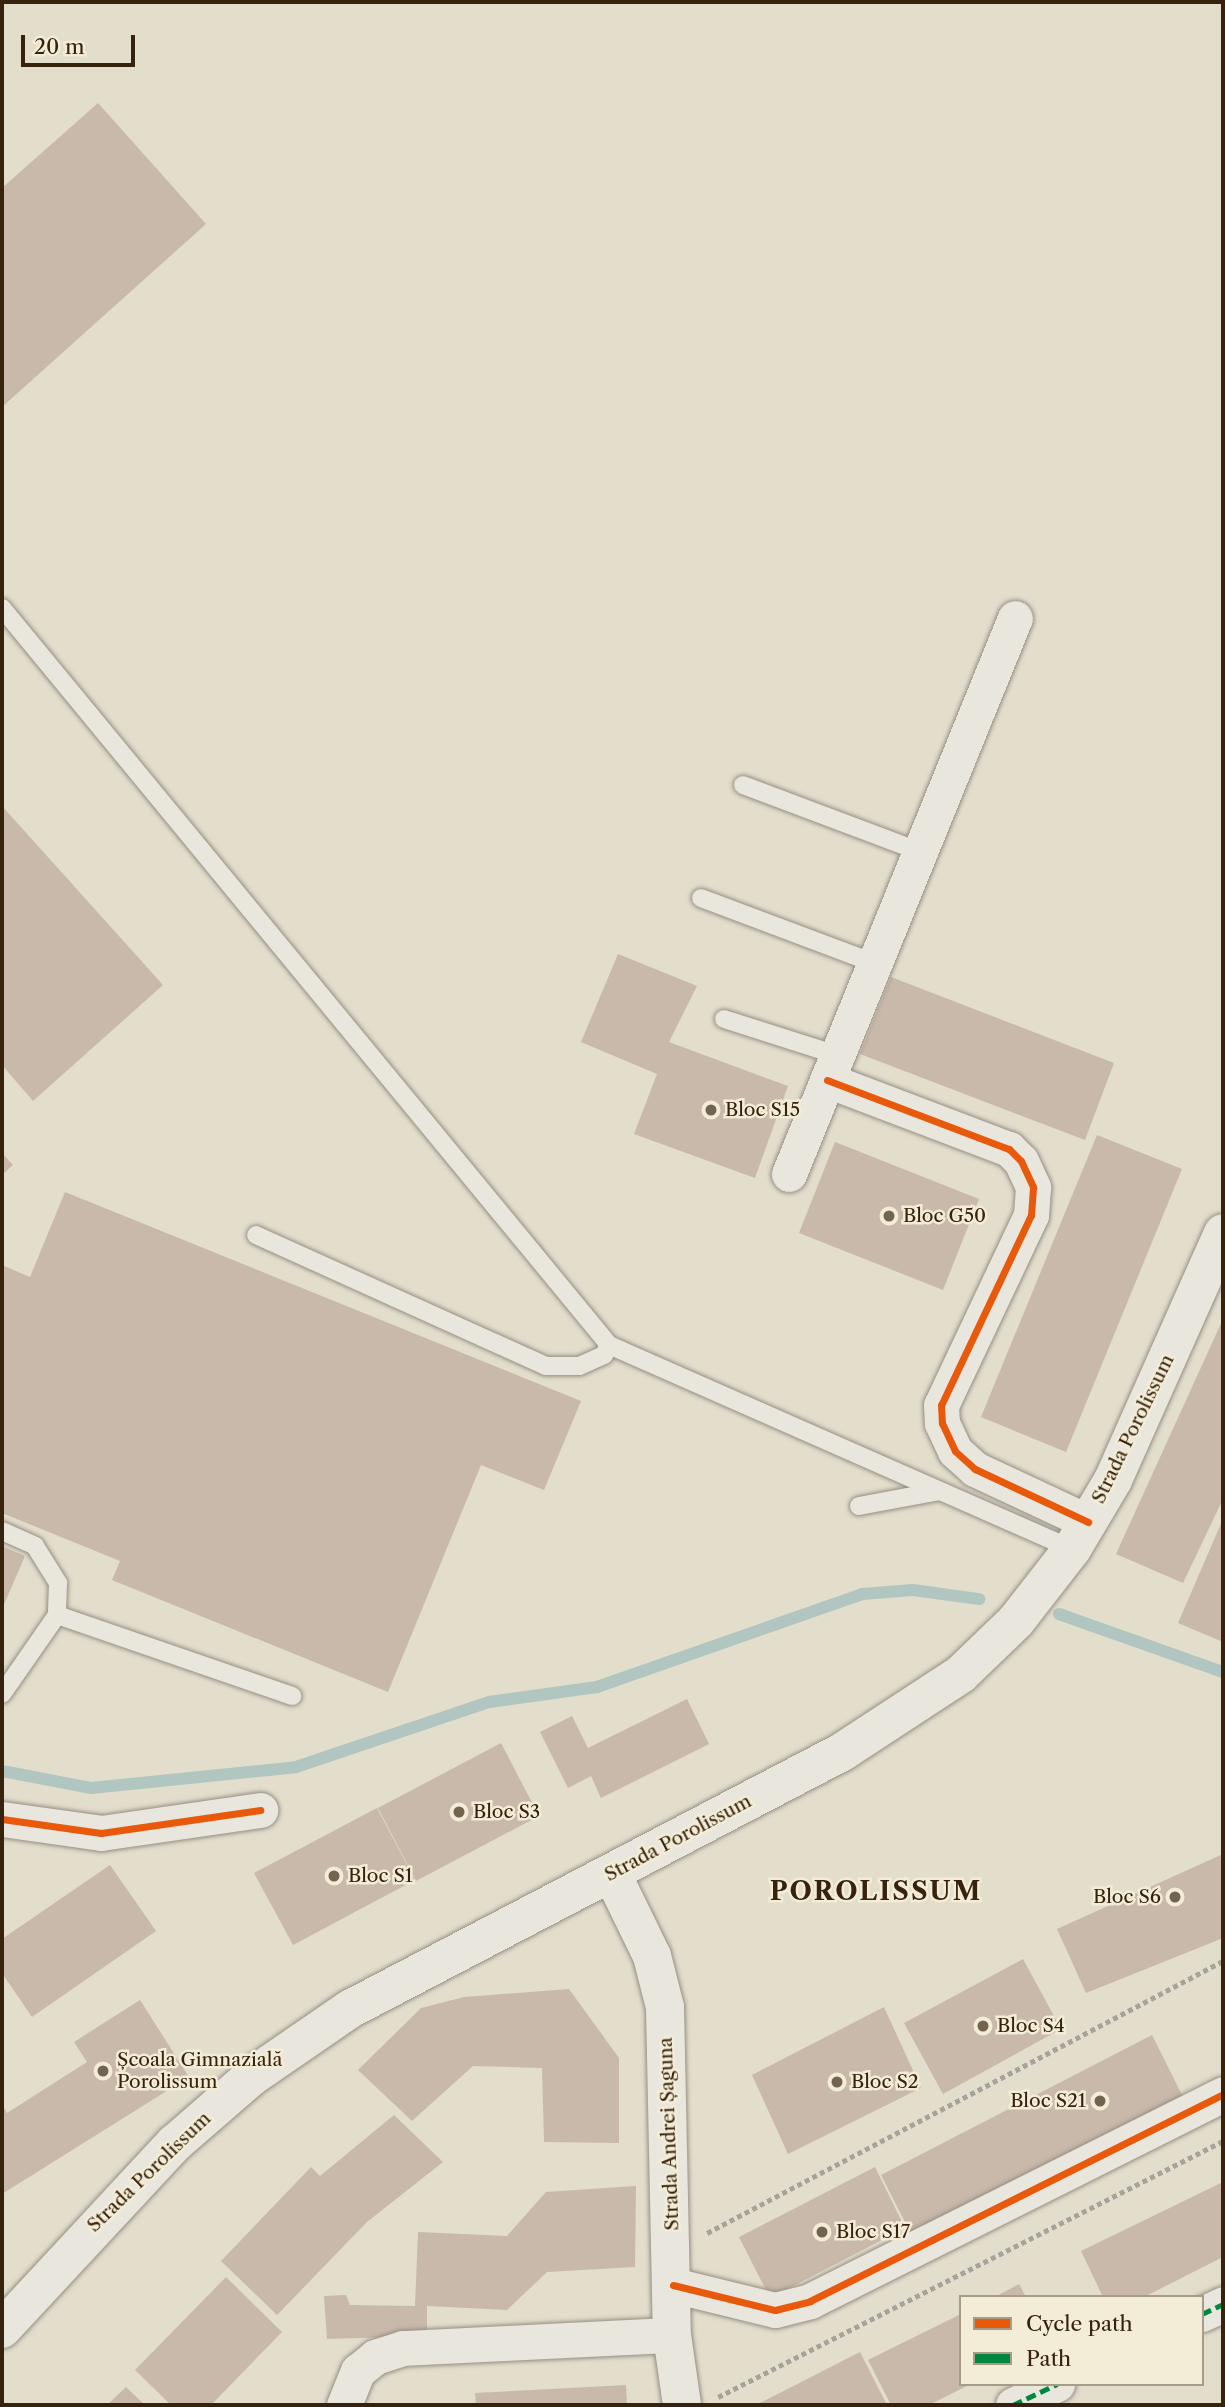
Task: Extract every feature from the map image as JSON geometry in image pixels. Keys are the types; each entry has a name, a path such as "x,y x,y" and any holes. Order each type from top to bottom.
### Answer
{"main road":[{"name":"Strada Porolissum","path":"2,2329 136,2182 251,2077 350,2009 612,1874 926,1701 1016,1621 1080,1535 1113,1480 1223,1235"},
{"name":"Strada Andrei Șaguna","path":"612,1874 652,1956 665,2007 673,2268 672,2335 698,2402"}],"street":[{"path":"789,1174 1015,618"},
{"path":"832,1068 1009,1149 1021,1161 1033,1187 1031,1215 942,1405 942,1423 955,1451 975,1469 1080,1535"},
{"path":"2,1819 101,1833 260,1810"},
{"path":"673,2268 775,2310 810,2301 1223,2094"},
{"path":"1204,2313 1223,2304"},
{"path":"344,2405 358,2371 375,2357 404,2348 672,2335"},
{"path":"1013,2405 1053,2386"}],"lane":[{"path":"2,608 609,1345 939,1491 1080,1535"},
{"path":"743,785 919,851"},
{"path":"701,898 874,963"},
{"path":"724,1019 832,1068"},
{"path":"256,1235 545,1366 579,1366 604,1355 609,1345"},
{"path":"859,1506 939,1491"},
{"path":"2,1531 35,1546 49,1563 58,1583 57,1615 2,1694"},
{"path":"57,1615 292,1696"}],"path":[{"path":"673,2268 1223,1961"},
{"path":"698,2402 1223,2141"}],"building":[{"path":"98,103 206,224 2,407 2,188"},
{"path":"2,806 163,985 33,1101 2,1065"},
{"name":"Bloc S15","path":"618,954 697,986 669,1042 788,1086 755,1178 634,1134 657,1074 581,1042"},
{"path":"891,977 1114,1063 1085,1140 860,1054"},
{"path":"1097,1135 1182,1169 1066,1452 981,1417"},
{"name":"Bloc G50","path":"835,1142 979,1199 943,1290 799,1233"},
{"path":"2,1153 13,1165 2,1175"},
{"path":"65,1192 581,1401 544,1490 481,1465 388,1692 112,1580 120,1561 2,1513 2,1265 30,1277"},
{"path":"1223,1319 1223,1499 1183,1583 1116,1554"},
{"path":"1223,1519 1223,1642 1178,1623"},
{"path":"2,1546 25,1556 2,1609"},
{"path":"687,1699 709,1744 601,1798 591,1776 568,1788 540,1732 572,1716 588,1748"},
{"name":"Bloc S3","path":"501,1743 539,1816 416,1881 378,1808"},
{"name":"Bloc S1","path":"377,1808 415,1880 293,1945 254,1873"},
{"name":"Bloc S6","path":"1223,1854 1223,1938 1086,1993 1057,1929"},
{"path":"110,1865 156,1931 32,2017 2,1973 2,1939"},
{"name":"Bloc S4","path":"1023,1959 1061,2029 943,2094 904,2023"},
{"path":"569,1989 619,2058 619,2143 544,2142 542,2068 473,2066 412,2121 358,2070 421,2008 464,1997"},
{"path":"140,2000 189,2077 2,2194 2,2105 7,2113 87,2062 74,2042"},
{"name":"Bloc S2","path":"884,2007 921,2088 788,2154 752,2075"},
{"path":"1152,2035 1183,2097 912,2236 881,2175"},
{"path":"394,2115 443,2162 367,2222 277,2315 221,2261 311,2167 320,2176"},
{"name":"Bloc S17","path":"875,2167 905,2228 770,2298 739,2237"},
{"path":"1223,2182 1223,2257 1148,2295 1102,2295 1081,2251"},
{"path":"636,2186 635,2267 547,2272 507,2310 427,2306 427,2336 327,2339 324,2296 346,2295 350,2305 415,2306 418,2232 507,2236 546,2192"},
{"path":"226,2277 282,2332 211,2405 171,2405 135,2370"},
{"path":"1019,2284 1025,2295 999,2295"},
{"path":"959,2315 959,2386 967,2386 929,2405 891,2405 868,2360"},
{"path":"860,2352 887,2405 756,2405"},
{"path":"626,2385 627,2405 476,2405 475,2393"},
{"path":"126,2387 145,2405 107,2405"}],"waterway":[{"path":"2,1771 91,1788 296,1767 489,1702 597,1687 862,1594 913,1590 979,1599"},
{"path":"1059,1614 1223,1672"}],"marked path":[{"path":"1204,2313 1223,2304"},
{"path":"1013,2405 1053,2386"}],"cycle path":[{"path":"827,1080 1009,1149 1021,1161 1033,1187 1031,1215 941,1405 942,1423 955,1451 975,1469 1088,1522"},
{"path":"2,1819 101,1833 260,1810"},
{"path":"673,2285 775,2310 810,2301 1223,2094"}],"place":[{"name":"Bloc S15","path":"711,1110"},
{"name":"Bloc G50","path":"889,1216"},
{"name":"Bloc S3","path":"459,1812"},
{"name":"Bloc S1","path":"334,1876"},
{"name":"Bloc S6","path":"1175,1897"},
{"name":"Bloc S4","path":"983,2026"},
{"name":"Școala Gimnazială Porolissum","path":"103,2071"},
{"name":"Bloc S2","path":"837,2082"},
{"name":"Bloc S21","path":"1100,2101"},
{"name":"Bloc S17","path":"822,2232"}],"district":[{"name":"POROLISSUM","path":"876,1892"}]}
